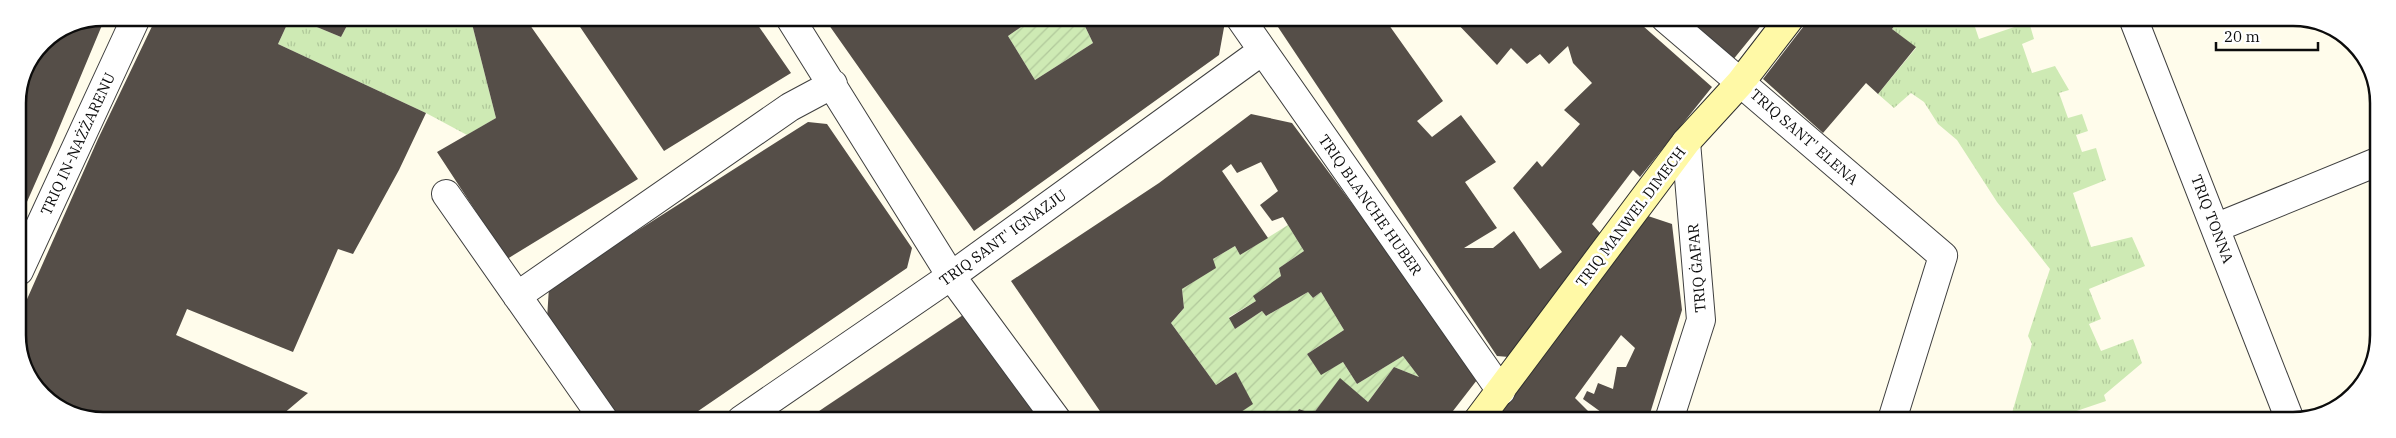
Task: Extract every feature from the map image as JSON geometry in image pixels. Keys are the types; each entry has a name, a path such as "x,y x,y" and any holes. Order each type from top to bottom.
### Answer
{"street":[{"name":"TRIQ IN-NAŻŻARENU","path":"26,256 130,26"},
{"path":"795,26 951,276 1050,412"},
{"name":"TRIQ BLANCHE HUBER","path":"1245,26 1501,391"},
{"name":"TRIQ SANT' ELENA","path":"1674,26 1942,256 1894,412"},
{"name":"TRIQ MANWEL DIMECH","path":"1484,412 1686,142 1740,83 1784,26"},
{"name":"TRIQ TONNA","path":"2136,26 2287,412"},
{"name":"TRIQ SANT' IGNAZJU","path":"753,412 951,276 1262,51"},
{"path":"517,296 790,107 833,84"},
{"name":"TRIQ ĠAFAR","path":"1672,412 1701,320 1686,142"},
{"path":"2215,228 2370,165"},
{"path":"446,194 598,412"}],"green space":[{"path":"286,26 314,26 341,37 347,26 473,26 496,118 467,135 426,113 278,44"},
{"path":"1022,26 1085,26 1093,43 1035,80 1008,36"},
{"path":"1894,26 1975,26 1979,39 2017,26 2030,26 2034,39 2022,44 2032,73 2055,66 2069,90 2059,93 2068,118 2082,114 2088,131 2076,135 2082,152 2096,148 2106,180 2073,193 2091,247 2132,237 2145,266 2089,289 2101,319 2089,324 2101,351 2133,339 2142,363 2104,395 2106,401 2074,412 2012,412 2032,344 2028,336 2050,269 1997,202 1957,140 1938,124 1924,102 1911,93 1894,108 1878,94 1916,48 1892,29"},
{"path":"1288,225 1304,251 1279,268 1281,276 1256,301 1229,317 1235,329 1262,311 1266,316 1308,292 1313,298 1321,292 1344,330 1307,354 1321,374 1343,362 1357,384 1403,356 1419,377 1394,367 1368,402 1340,379 1315,412 1299,409 1297,412 1240,412 1252,404 1236,372 1216,385 1171,323 1184,308 1182,289 1215,268 1213,259 1235,246 1240,255"}],"building":[{"path":"102,26 26,204 26,103 32,74 39,61 61,39 74,32"},
{"path":"152,26 286,26 278,44 426,113 399,170 353,254 338,249 293,352 187,309 176,335 308,393 285,412 93,411 69,404 53,393 42,382 32,364 28,350 26,301 98,139"},
{"path":"314,26 347,26 341,37"},
{"path":"473,26 531,26 638,179 507,259 437,152 496,118"},
{"path":"579,26 759,26 791,73 664,151"},
{"path":"830,26 1022,26 1008,36 1035,80 1093,43 1085,26 1224,26 1219,55 974,231"},
{"path":"1277,26 1390,26 1443,101 1417,121 1432,137 1461,115 1496,162 1465,182 1497,228 1464,248 1493,248 1514,231 1540,269 1562,252 1513,188 1537,161 1542,167 1580,124 1564,110 1592,83 1573,63 1568,46 1549,64 1540,54 1527,64 1511,48 1497,65 1460,26 1643,26 1712,87 1640,177 1633,170 1592,224 1600,233 1509,357 1497,356"},
{"path":"1690,26 1760,26 1732,61"},
{"path":"1804,26 1894,26 1892,29 1916,47 1878,94 1866,83 1823,133 1763,79"},
{"path":"1251,114 1292,123 1388,252 1477,380 1452,412 1314,412 1340,378 1368,402 1394,367 1419,377 1403,356 1357,384 1343,362 1321,375 1307,354 1344,330 1321,292 1313,298 1308,292 1266,316 1262,311 1235,329 1229,318 1256,301 1253,296 1281,276 1279,268 1304,251 1283,217 1272,221 1260,205 1278,191 1261,162 1237,173 1231,164 1222,171 1268,238 1240,255 1235,246 1213,259 1216,268 1182,289 1184,308 1171,323 1216,385 1236,372 1253,404 1241,412 1101,412 1011,281 1159,183"},
{"path":"808,122 827,124 912,248 907,268 697,412 612,412 547,319 549,287"},
{"path":"1648,216 1672,224 1682,310 1650,412 1601,412 1583,399 1587,391 1594,394 1598,383 1613,389 1617,367 1626,367 1635,348 1621,335 1575,398 1589,412 1502,412"},
{"path":"969,311 1040,412 818,412"}]}
